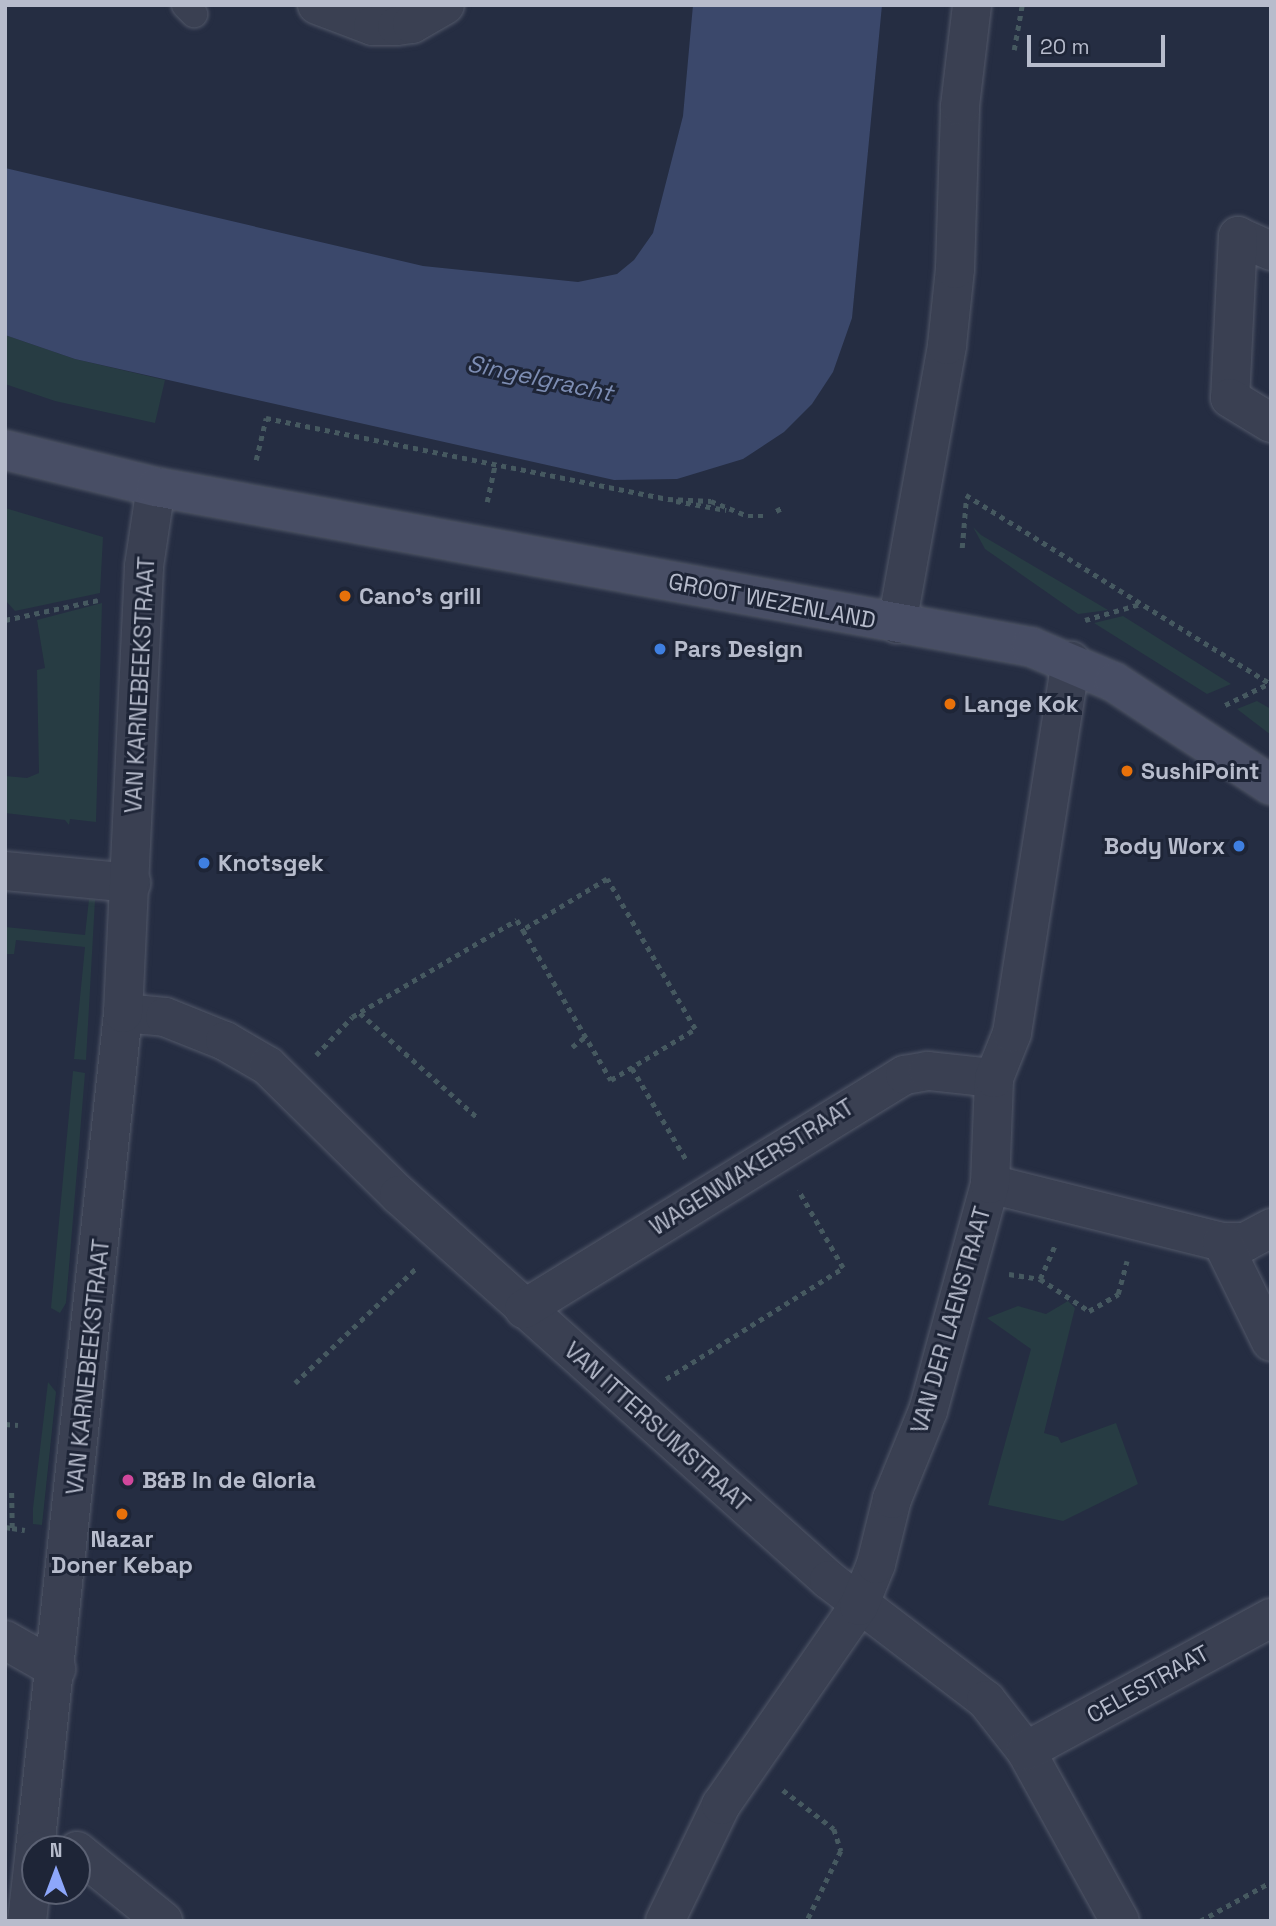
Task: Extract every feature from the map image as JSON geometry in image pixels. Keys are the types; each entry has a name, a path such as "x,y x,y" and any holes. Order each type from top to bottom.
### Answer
{"main road":[{"name":"GROOT WEZENLAND","path":"5,450 156,487 897,624"},
{"path":"897,624 1031,647 1071,661 1114,682 1271,785"}],"street":[{"path":"317,5 373,26 412,24 445,5"},
{"name":"GROOT WEZENLAND","path":"897,624 947,345 955,269 960,106 972,5"},
{"path":"1271,251 1238,236 1230,398 1271,424"},
{"name":"VAN KARNEBEEKSTRAAT","path":"37,1835 123,1013 144,566 156,487"},
{"name":"VAN DER LAENSTRAAT","path":"665,1921 685,1871 749,1764 859,1606 876,1564 892,1499 928,1411 990,1184 994,1078 1012,1033 1071,661"},
{"path":"5,871 131,883"},
{"name":"VAN ITTERSUMSTRAAT","path":"123,1013 165,1017 225,1041 268,1066 524,1308 859,1606 954,1672 986,1700 1026,1751 1120,1921"},
{"name":"WAGENMAKERSTRAAT","path":"524,1308 905,1075 928,1071 994,1078"},
{"path":"990,1184 1222,1242 1245,1242 1271,1228"},
{"path":"1222,1242 1271,1342"},
{"name":"CELESTRAAT","path":"1026,1751 1271,1618"},
{"path":"5,1640 56,1669"},
{"path":"91,1862 163,1921"}],"path":[{"path":"256,461 266,418 668,499 766,516"},
{"path":"487,502 495,464"},
{"path":"966,495 1270,683"},
{"path":"5,620 113,597"},
{"path":"1214,710 1270,683"},
{"path":"287,1086 359,1013 517,920 611,1080 695,1029 607,879 523,930"},
{"path":"359,1013 479,1119"},
{"path":"572,1047 586,1036"},
{"path":"632,1068 707,1195"},
{"path":"629,1402 843,1268 776,1153"},
{"path":"1040,1279 1072,1206"},
{"path":"967,1268 1040,1279 1089,1311 1118,1294 1138,1223"},
{"path":"295,1383 448,1238"},
{"path":"5,1424 18,1425"},
{"path":"5,1527 12,1528 11,1489"},
{"path":"749,1764 834,1829 841,1851 807,1921"},
{"path":"1200,1921 1271,1882"}],"shaded area":[{"path":"5,335 75,359 165,380 155,423 55,401 5,384"},
{"path":"5,508 103,537 100,593 15,611 5,600"},
{"path":"973,527 981,535 1108,610 1078,614 985,549"},
{"path":"102,603 96,822 70,819 69,825 65,820 5,813 5,776 27,778 39,773 37,670 45,668 37,620"},
{"path":"1123,616 1231,684 1207,694 1094,623"},
{"path":"1257,701 1271,709 1271,735 1237,709"},
{"path":"89,899 95,900 86,1060 74,1059 85,947 16,940 14,954 5,954 5,927 85,935"},
{"path":"73,1071 85,1073 66,1303 60,1313 51,1308"},
{"path":"1068,1301 1075,1308 1044,1433 1058,1437 1061,1443 1116,1423 1138,1484 1063,1521 988,1505 1031,1349 987,1318 1018,1306 1046,1314"},
{"path":"48,1382 56,1392 42,1525 33,1524 33,1508"}],"water":[{"name":"Singelgracht","path":"693,5 882,5 852,318 833,372 812,404 784,432 743,459 677,479 614,480 75,359 5,335 5,168 423,266 578,282 617,274 634,260 653,233 683,116"}],"place":[{"name":"Cano's grill","path":"345,596"},
{"name":"Pars Design","path":"660,649"},
{"name":"Lange Kok","path":"950,704"},
{"name":"SushiPoint","path":"1127,771"},
{"name":"Body Worx","path":"1239,846"},
{"name":"Knotsgek","path":"204,863"},
{"name":"B&B In de Gloria","path":"128,1480"},
{"name":"Nazar Doner Kebap","path":"122,1514"}]}
